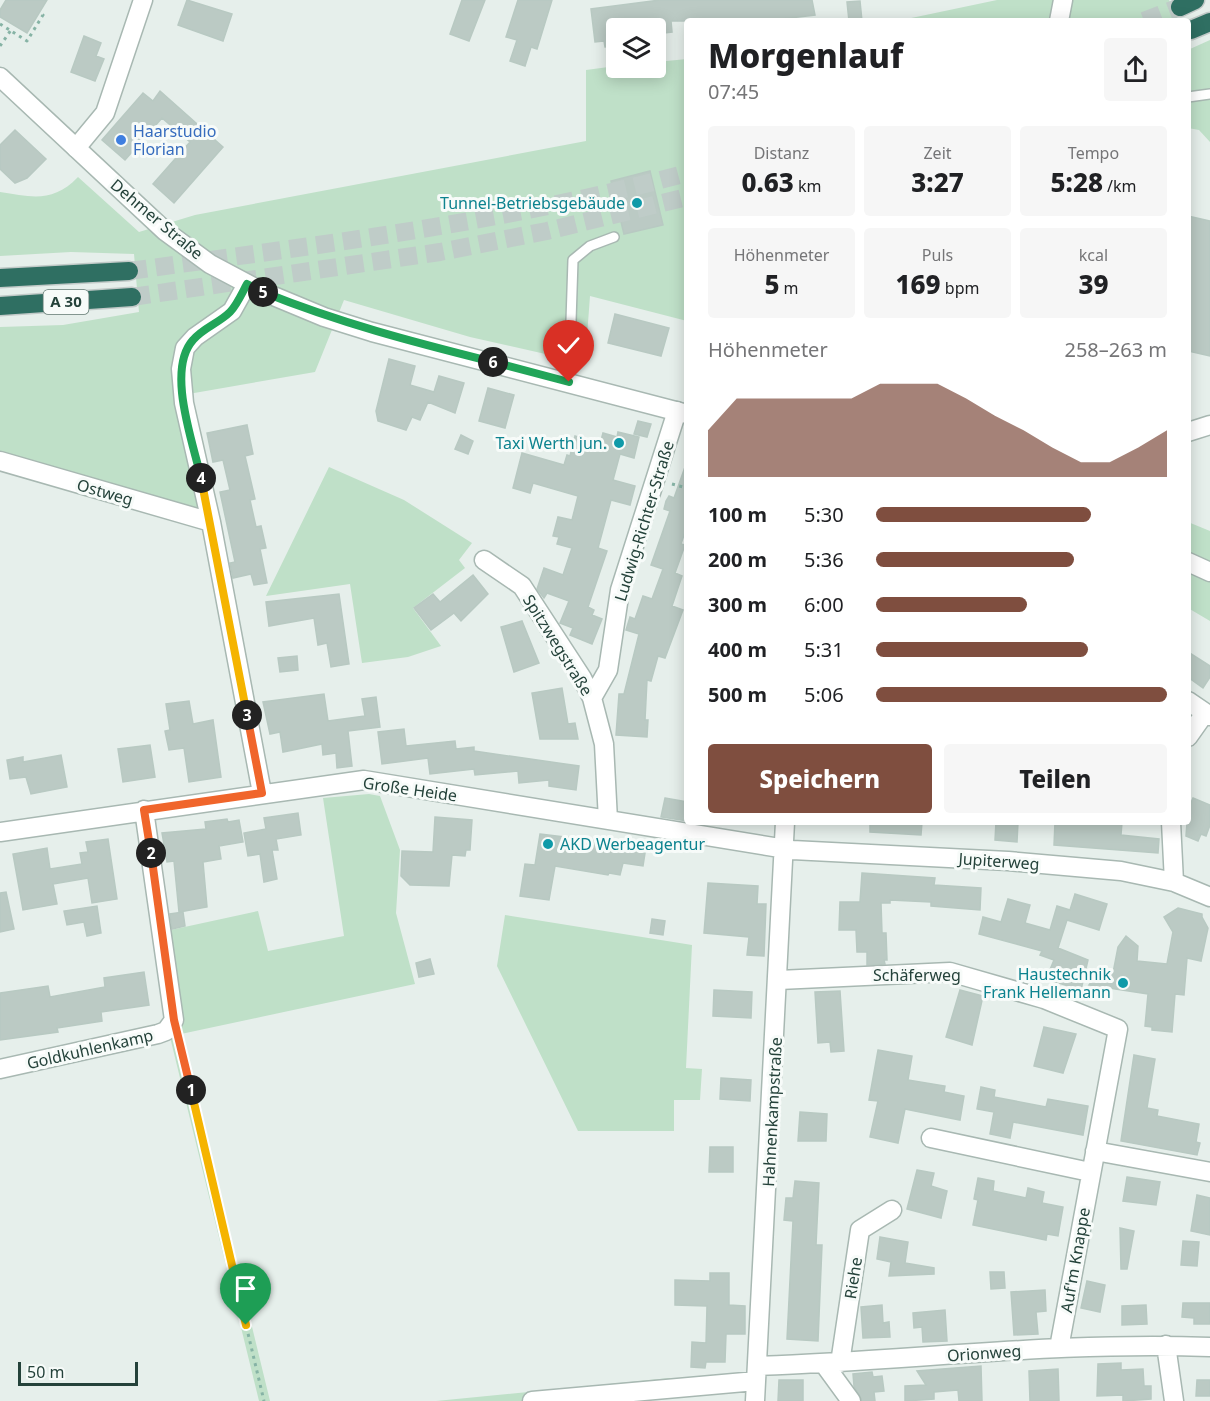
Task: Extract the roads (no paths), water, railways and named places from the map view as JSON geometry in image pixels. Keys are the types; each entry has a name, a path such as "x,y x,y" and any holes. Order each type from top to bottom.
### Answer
{"highway":[{"path":"1191,30 1210,22"},
{"name":"A 30","path":"0,278 129,271"},
{"name":"A 30","path":"0,306 132,297"}],"street":[{"path":"76,148 105,113 142,0"},
{"path":"1060,18 1064,0"},
{"name":"Dehmer Straße","path":"0,77 165,231 210,264 247,284 324,317 372,332 682,413"},
{"path":"247,284 232,311 195,337 185,348 181,369 182,396 211,522 262,793"},
{"name":"Ludwig-Richter-Straße","path":"592,699 609,670 620,590 682,413"},
{"path":"1191,431 1210,425"},
{"name":"Ostweg","path":"0,460 211,522"},
{"name":"Spitzwegstraße","path":"484,560 522,586 582,678 592,699 603,744 608,820"},
{"path":"1191,563 1210,572"},
{"path":"1191,703 1208,714 1191,734"},
{"name":"Große Heide","path":"0,832 364,780 783,848"},
{"name":"Goldkuhlenkamp","path":"0,1069 158,1034 166,1031 174,1020 144,810"},
{"name":"Hahnenkampstraße","path":"755,1401 779,980 785,825"},
{"path":"1171,825 1174,882"},
{"name":"Jupiterweg","path":"783,848 1008,861 1121,872 1174,882 1210,897"},
{"name":"Schäferweg","path":"779,980 950,972 1044,999 1118,1029"},
{"name":"Auf'm Knappe","path":"1059,1348 1118,1029"},
{"path":"931,1138 1090,1172"},
{"path":"1095,1151 1210,1172"},
{"name":"Riehe","path":"832,1364 860,1230 892,1210"},
{"path":"1166,1345 1174,1401"},
{"name":"Orionweg","path":"532,1401 832,1364 1059,1348 1166,1345 1210,1347"},
{"path":"832,1364 851,1401"}],"lane":[{"path":"1191,97 1210,94"},
{"path":"569,382 573,260 590,246 614,237"}],"tunnel":[{"path":"1152,18 1180,7"},
{"path":"129,271 340,242 479,219 549,206 684,174"},
{"path":"132,297 440,252 547,231 684,198"}],"place":[{"name":"Haarstudio Florian","path":"121,140"},
{"name":"Tunnel-Betriebsgebäude","path":"637,203"},
{"name":"Taxi Werth jun.","path":"619,443"},
{"name":"AKD Werbeagentur","path":"548,844"},
{"name":"Haustechnik Frank Hellemann","path":"1123,983"}]}
